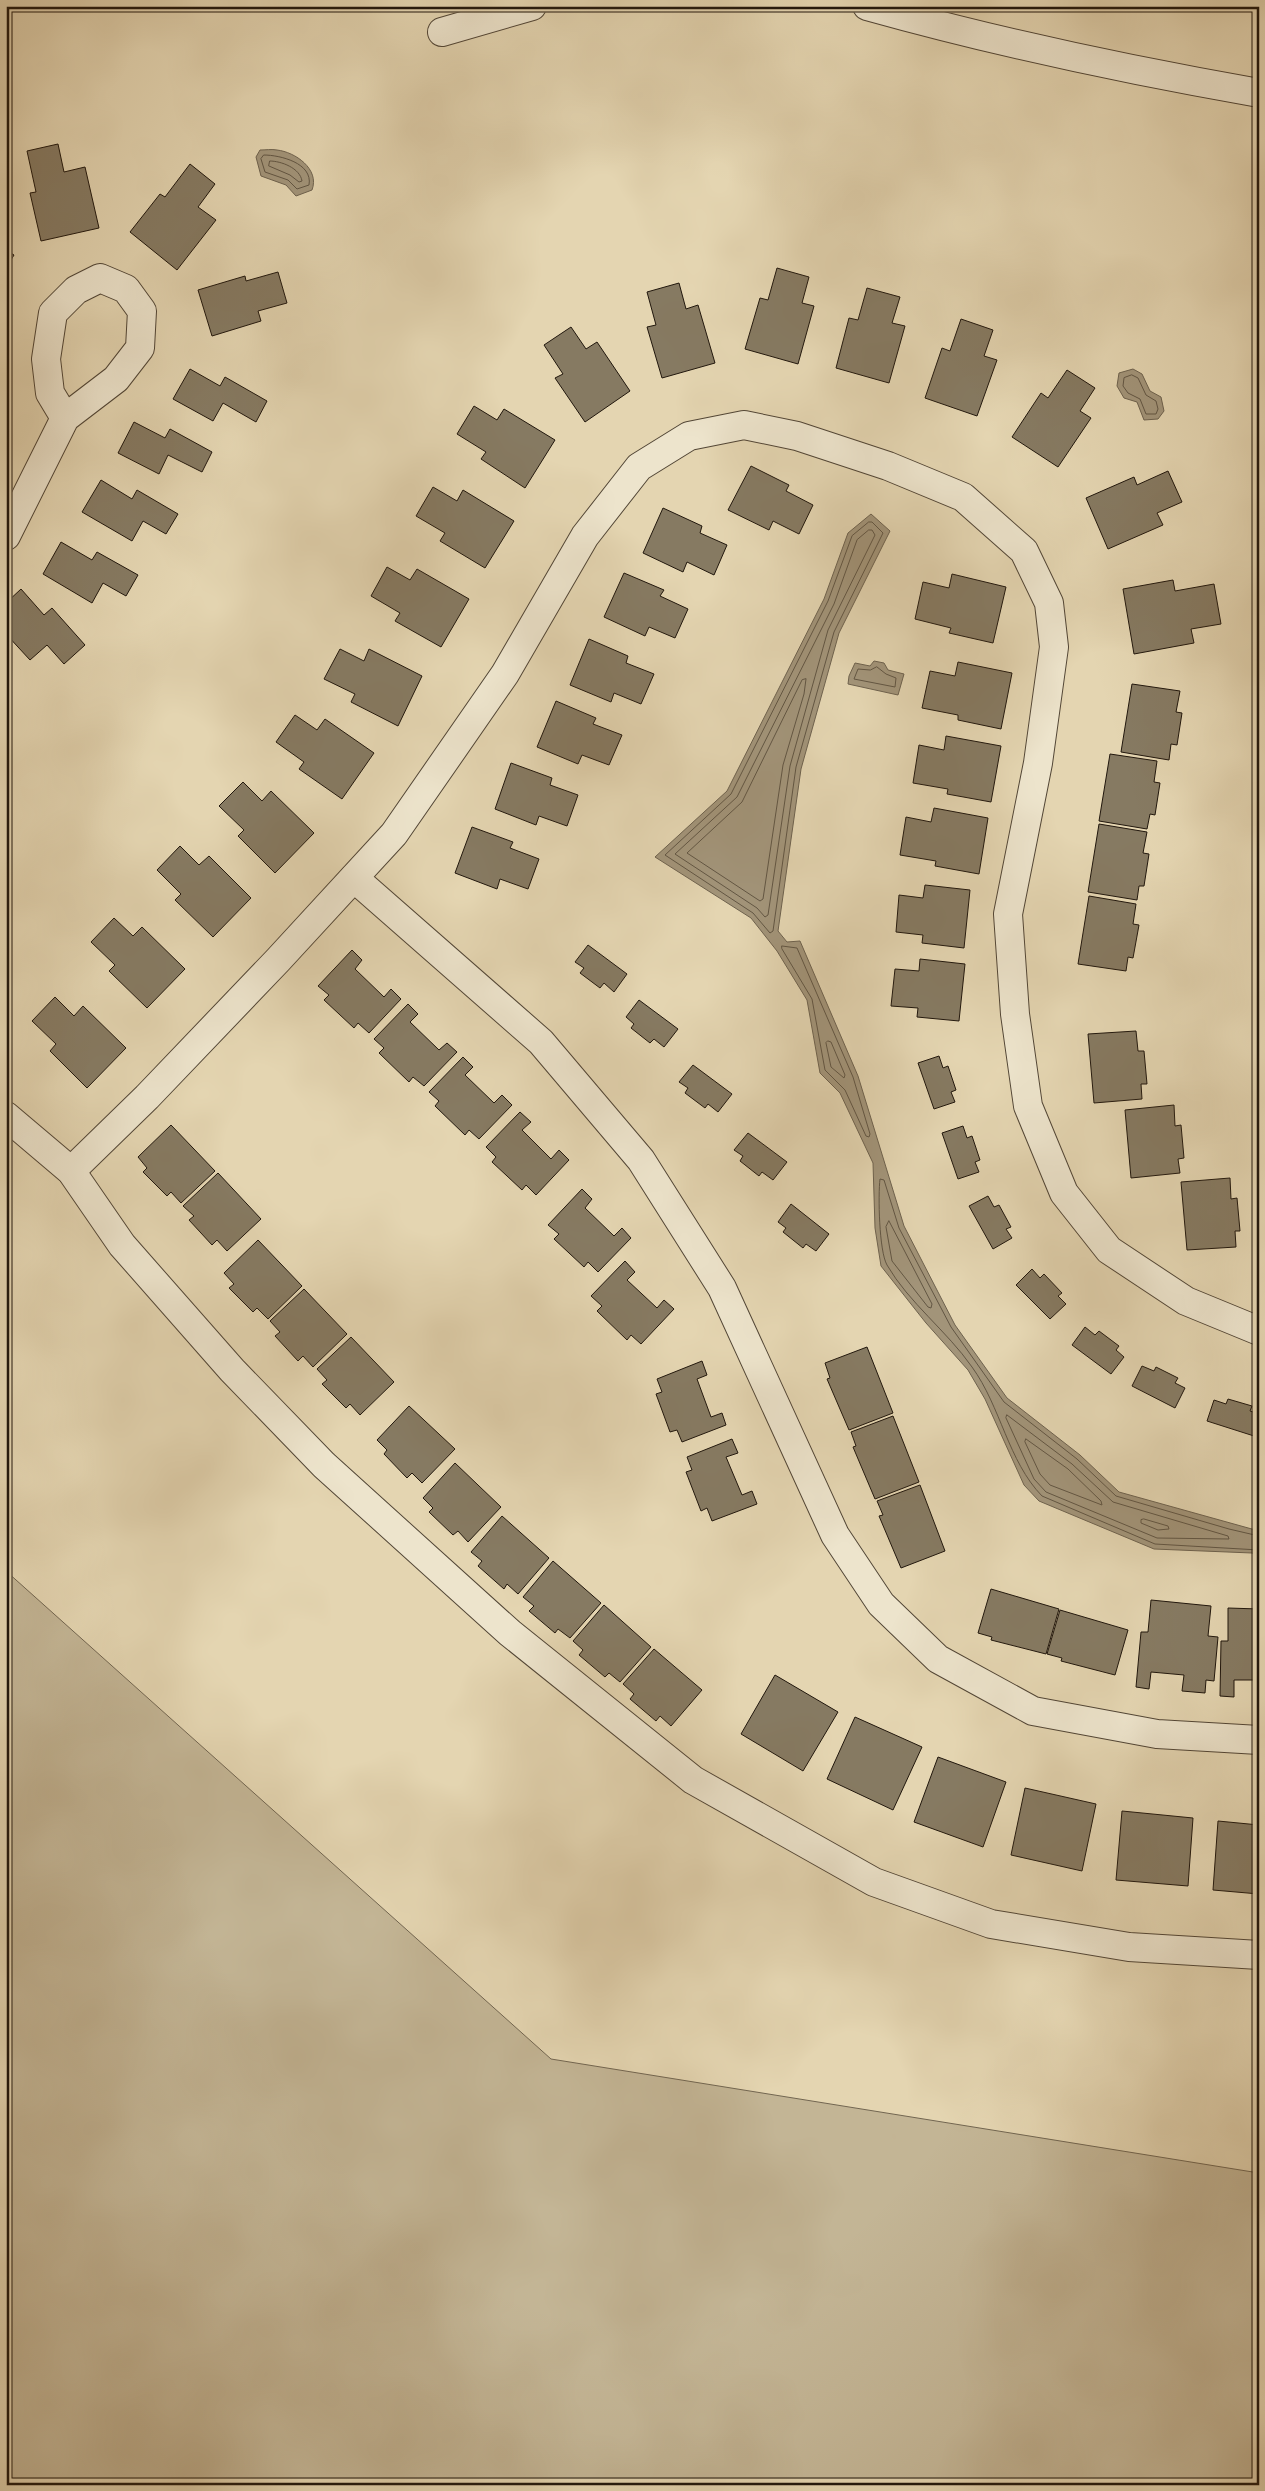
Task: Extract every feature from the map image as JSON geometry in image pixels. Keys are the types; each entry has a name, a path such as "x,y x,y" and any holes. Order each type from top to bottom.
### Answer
{"street":[{"path":"442,32 532,6"},
{"path":"867,6 994,40 1147,74 1259,93"},
{"path":"6,536 65,418 116,379 140,348 142,311 126,289 100,278 76,290 53,313 46,359 50,393 65,418"},
{"path":"71,1171 154,1090 394,834 505,674 585,536 639,467 690,436 744,425 797,436 888,466 963,498 1024,551 1049,603 1054,647 1038,763 1008,914 1015,1014 1028,1106 1064,1193 1109,1250 1186,1301 1259,1332"},
{"path":"354,878 540,1042 641,1160 722,1288 835,1535 881,1604 938,1659 1033,1711 1157,1734 1259,1740"},
{"path":"6,1116 71,1171 122,1245 232,1370 324,1465 510,1633 693,1780 874,1882 991,1924 1129,1947 1259,1955"}],"shaded area":[{"path":"6,1571 551,2059 1259,2173 1259,2485 6,2485"}],"water":[{"path":"260,150 284,151 298,158 312,175 314,182 312,190 296,196 286,185 261,176 256,157"},
{"path":"1133,369 1142,374 1150,391 1161,397 1164,411 1158,419 1144,420 1137,402 1124,398 1117,386 1119,373"},
{"path":"871,514 890,531 839,633 801,769 778,931 787,942 800,941 858,1076 904,1226 955,1325 1007,1398 1080,1455 1119,1492 1259,1531 1259,1555 1252,1553 1154,1549 1039,1501 1024,1485 985,1399 968,1370 926,1323 881,1266 875,1228 873,1163 840,1093 820,1073 807,1000 777,951 751,918 655,857 727,791 824,599 848,533"},
{"path":"874,661 884,663 888,670 904,674 898,695 848,684 849,676 855,663 870,666"}],"building":[{"path":"58,144 64,172 85,167 99,228 41,241 30,193 36,192 27,151"},
{"path":"190,164 215,184 198,207 216,220 177,270 130,232 160,194 165,197"},
{"path":"6,250 14,255 6,268"},
{"path":"777,268 809,277 802,303 814,306 798,364 745,349 760,298 768,300"},
{"path":"278,272 287,303 258,311 261,321 212,336 198,290 245,276 246,281"},
{"path":"679,283 686,309 698,305 715,363 662,378 647,327 656,325 647,292"},
{"path":"867,288 900,297 892,323 905,326 889,383 836,368 849,318 858,320"},
{"path":"961,319 993,330 984,356 997,360 977,416 925,398 942,348 950,351"},
{"path":"571,327 586,349 597,342 630,391 585,422 555,378 563,374 544,345"},
{"path":"190,369 220,386 225,377 267,401 256,422 223,403 213,421 173,399"},
{"path":"1067,370 1095,388 1080,411 1091,418 1058,467 1012,437 1041,393 1048,398"},
{"path":"474,406 497,420 504,409 555,440 525,488 481,459 486,452 457,434"},
{"path":"134,422 165,438 170,429 212,452 202,472 168,455 159,474 118,453"},
{"path":"751,466 789,485 786,491 813,505 799,534 773,521 769,530 728,510"},
{"path":"1168,471 1182,502 1157,513 1163,525 1108,549 1086,498 1134,477 1137,485"},
{"path":"101,480 132,499 137,490 178,514 166,534 143,521 132,541 82,512"},
{"path":"433,487 457,501 463,490 514,521 485,568 440,541 445,533 416,516"},
{"path":"663,508 702,526 700,533 727,545 714,575 687,562 683,572 643,553"},
{"path":"61,542 92,560 97,552 138,575 126,596 103,583 92,603 43,574"},
{"path":"387,567 410,580 417,569 469,599 441,647 395,621 400,613 371,596"},
{"path":"624,573 664,590 660,596 688,609 675,638 649,627 645,636 604,617"},
{"path":"952,574 1006,587 993,643 949,633 951,628 915,619 923,582 949,588"},
{"path":"1173,580 1175,591 1214,584 1221,624 1191,629 1194,643 1134,654 1123,589"},
{"path":"21,589 44,615 52,608 85,645 64,664 47,645 30,660 6,634 6,603"},
{"path":"589,639 628,656 626,663 654,674 641,704 614,693 611,702 570,685"},
{"path":"340,649 364,661 369,649 422,676 398,726 351,702 355,694 324,679"},
{"path":"958,662 1012,673 1001,729 958,720 958,715 922,708 930,671 955,676"},
{"path":"1132,684 1180,691 1176,712 1182,713 1177,745 1171,744 1169,760 1121,752"},
{"path":"556,701 596,718 593,724 622,735 609,765 582,755 578,764 537,747"},
{"path":"295,715 317,730 325,719 374,753 342,799 299,769 304,762 276,742"},
{"path":"946,736 1001,746 991,802 947,794 948,789 913,783 919,745 944,750"},
{"path":"1110,754 1157,761 1154,782 1160,783 1155,815 1150,814 1147,829 1099,821"},
{"path":"511,763 552,778 550,785 578,795 567,826 539,816 536,825 495,809"},
{"path":"243,782 262,801 271,791 314,833 275,873 238,836 244,830 219,806"},
{"path":"934,808 988,818 979,874 935,866 936,861 900,855 906,817 931,822"},
{"path":"1099,824 1147,832 1143,853 1149,854 1144,886 1139,886 1137,900 1088,892"},
{"path":"472,827 513,842 510,848 539,859 528,889 500,879 497,889 455,873"},
{"path":"180,846 199,865 209,856 251,898 213,937 175,900 181,894 157,870"},
{"path":"925,885 970,890 964,948 922,943 923,935 896,932 899,895 923,898"},
{"path":"1089,896 1136,904 1133,924 1139,925 1133,958 1128,957 1126,971 1078,964"},
{"path":"114,918 133,936 142,927 185,969 147,1008 109,971 115,965 91,942"},
{"path":"588,945 627,974 614,992 604,983 600,988 580,973 584,968 575,962"},
{"path":"352,950 362,960 355,969 384,997 391,989 401,999 369,1033 358,1023 354,1028 324,1000 329,995 318,986"},
{"path":"920,959 965,964 959,1021 917,1017 918,1008 891,1006 895,969 919,971"},
{"path":"55,997 74,1016 83,1006 126,1048 87,1088 50,1051 56,1044 32,1021"},
{"path":"639,1000 678,1029 664,1047 654,1039 650,1043 631,1028 634,1024 626,1017"},
{"path":"408,1004 418,1014 410,1022 439,1050 447,1043 457,1052 424,1086 413,1077 409,1082 379,1053 384,1048 374,1039"},
{"path":"1136,1031 1138,1051 1144,1051 1147,1084 1141,1084 1142,1099 1094,1103 1088,1034"},
{"path":"939,1056 943,1068 948,1066 956,1090 951,1092 955,1102 934,1109 918,1063"},
{"path":"463,1057 473,1067 465,1075 494,1103 502,1095 512,1105 479,1139 469,1130 465,1135 435,1106 439,1101 429,1092"},
{"path":"693,1065 732,1094 718,1112 708,1104 705,1108 685,1093 688,1088 679,1082"},
{"path":"1174,1105 1175,1126 1181,1125 1184,1158 1178,1159 1180,1173 1131,1178 1125,1110"},
{"path":"520,1112 531,1122 522,1130 551,1159 559,1150 569,1160 536,1195 526,1185 522,1190 492,1162 496,1157 486,1147"},
{"path":"171,1125 215,1171 181,1203 171,1192 167,1196 143,1172 147,1168 138,1157"},
{"path":"963,1126 967,1138 972,1136 980,1160 975,1162 979,1172 958,1179 942,1133"},
{"path":"748,1133 787,1162 773,1180 762,1172 759,1176 740,1161 743,1156 734,1150"},
{"path":"218,1173 261,1219 227,1251 217,1240 212,1245 189,1220 194,1216 183,1206"},
{"path":"1230,1178 1231,1199 1237,1198 1240,1231 1235,1231 1236,1247 1187,1250 1181,1182"},
{"path":"582,1189 592,1199 585,1208 614,1236 622,1228 631,1238 598,1272 588,1262 584,1267 554,1239 559,1234 548,1225"},
{"path":"988,1196 994,1207 999,1205 1011,1227 1006,1229 1012,1238 993,1249 969,1206"},
{"path":"791,1204 829,1234 816,1251 806,1244 803,1248 783,1232 786,1228 778,1222"},
{"path":"258,1240 302,1286 268,1319 257,1308 253,1312 229,1288 234,1284 224,1273"},
{"path":"625,1261 635,1272 627,1280 657,1308 664,1300 674,1309 641,1344 631,1335 627,1340 597,1311 602,1306 591,1296"},
{"path":"1032,1269 1040,1278 1044,1274 1062,1293 1058,1296 1066,1304 1050,1319 1016,1285"},
{"path":"304,1289 347,1334 313,1367 303,1356 298,1361 275,1336 280,1332 270,1321"},
{"path":"1085,1327 1095,1335 1099,1331 1119,1346 1116,1350 1124,1357 1111,1374 1072,1345"},
{"path":"351,1337 394,1382 360,1415 350,1404 346,1408 322,1384 327,1380 317,1369"},
{"path":"867,1347 893,1413 849,1430 827,1379 830,1378 825,1363"},
{"path":"702,1361 707,1375 697,1379 711,1417 722,1413 726,1425 682,1442 677,1430 670,1432 656,1394 662,1392 657,1379"},
{"path":"1142,1366 1154,1371 1156,1367 1178,1378 1175,1383 1185,1388 1175,1408 1132,1386"},
{"path":"1228,1399 1252,1406 1250,1411 1259,1414 1254,1436 1207,1421 1214,1400 1226,1404"},
{"path":"409,1406 455,1449 422,1483 412,1473 407,1478 384,1454 387,1450 377,1440"},
{"path":"893,1416 919,1482 875,1499 853,1447 856,1446 851,1432"},
{"path":"732,1439 738,1453 726,1457 742,1495 752,1491 757,1504 712,1521 707,1508 701,1511 686,1472 692,1470 687,1457"},
{"path":"455,1463 501,1507 468,1542 458,1531 453,1535 429,1512 433,1508 423,1498"},
{"path":"920,1485 945,1551 901,1568 879,1516 883,1515 877,1501"},
{"path":"502,1516 549,1558 518,1594 507,1584 504,1589 478,1566 482,1561 471,1552"},
{"path":"553,1561 601,1603 570,1638 558,1629 555,1633 529,1611 534,1606 523,1597"},
{"path":"991,1589 1059,1609 1046,1654 991,1640 992,1637 978,1633"},
{"path":"1151,1600 1211,1606 1208,1636 1218,1637 1214,1681 1206,1680 1205,1693 1182,1691 1184,1675 1151,1672 1149,1689 1136,1687 1141,1632 1148,1632"},
{"path":"604,1605 651,1647 620,1682 609,1673 605,1677 579,1655 583,1650 573,1641"},
{"path":"1228,1608 1259,1609 1259,1680 1234,1680 1234,1697 1220,1696 1221,1641 1228,1641"},
{"path":"1060,1610 1128,1630 1115,1675 1061,1661 1062,1658 1047,1654"},
{"path":"654,1649 702,1690 671,1726 660,1716 656,1721 630,1699 634,1694 623,1684"},
{"path":"775,1675 838,1712 803,1771 741,1734"},
{"path":"855,1717 922,1747 893,1810 827,1779"},
{"path":"938,1757 1006,1782 983,1847 914,1822"},
{"path":"1025,1788 1096,1804 1082,1871 1011,1855"},
{"path":"1122,1811 1193,1818 1188,1886 1116,1880"},
{"path":"1218,1821 1259,1825 1259,1894 1213,1890"}]}
